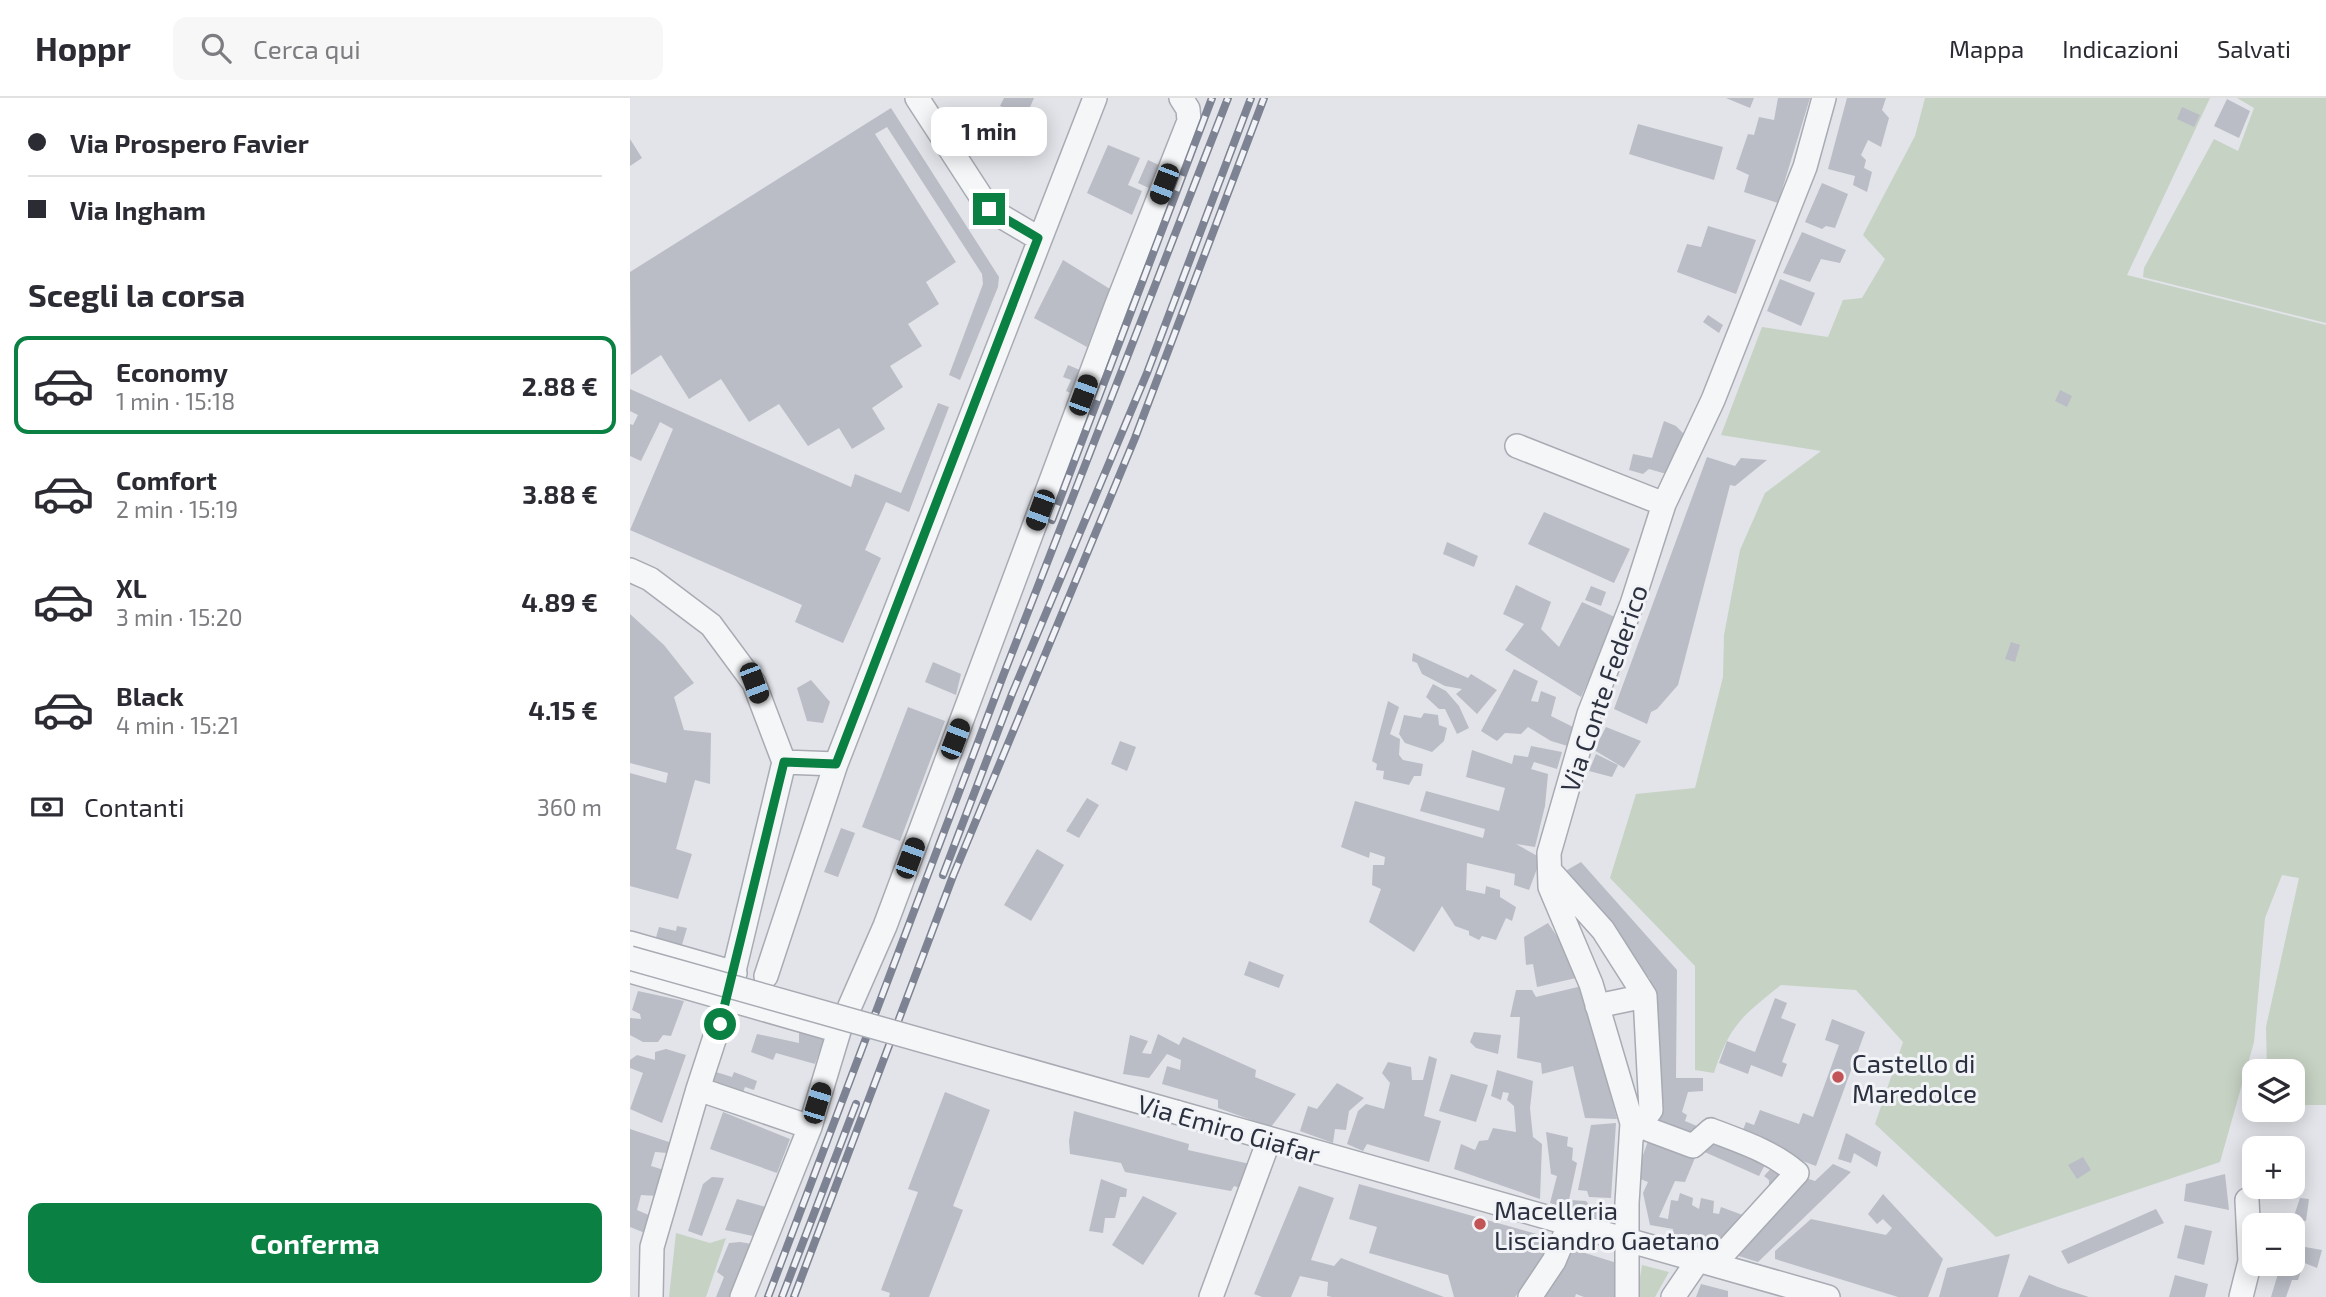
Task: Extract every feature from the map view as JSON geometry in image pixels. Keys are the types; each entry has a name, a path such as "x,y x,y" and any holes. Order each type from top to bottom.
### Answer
{"street":[{"path":"917,98 989,209 1038,238"},
{"path":"766,976 836,764 1038,238 1095,98"},
{"path":"742,1297 810,1127 839,1031 885,926 1117,303 1189,121 1188,109 1181,98"},
{"name":"Via Conte Federico","path":"1627,1297 1627,1238 1637,1129 1632,1123 1591,984 1550,887 1549,853 1589,715 1632,604 1664,504 1713,400 1805,167 1824,98"},
{"path":"1517,446 1664,504"},
{"path":"630,570 650,579 711,625 754,683 784,762 735,973 652,1247 651,1297"},
{"path":"784,762 836,764"},
{"path":"1550,870 1603,930 1645,996 1651,1068 1651,1110 1637,1129"},
{"path":"630,943 735,973"},
{"name":"Via Emiro Giafar","path":"630,958 1828,1297"},
{"path":"630,971 839,1031"},
{"path":"1597,1006 1645,996"},
{"path":"698,1089 810,1127"},
{"path":"1637,1129 1650,1130 1693,1146 1711,1130 1780,1158 1797,1172 1673,1297"},
{"path":"1211,1297 1269,1140"},
{"path":"2241,1297 2250,1261 2247,1200"},
{"path":"1530,1297 1554,1261 1570,1223"}],"green space":[{"path":"1925,98 2210,98 2127,275 2326,325 2326,1105 2305,1105 2305,1059 2267,1059 2266,1027 2299,878 2282,875 2265,918 2254,1042 2249,1059 2242,1059 2242,1084 2220,1162 1996,1237 1875,1124 1903,1042 1856,990 1781,985 1738,1023 1726,1043 1714,1073 1695,1070 1695,966 1610,878 1636,794 1695,788 1723,677 1724,635 1740,550 1765,493 1821,451 1721,435 1762,327 1828,337 1843,300 1862,298 1885,259 1863,235 1915,136"},
{"path":"2237,98 2326,98 2326,323 2143,277 2144,268 2214,139 2238,151 2254,108"},
{"path":"676,1233 710,1243 726,1238 706,1297 669,1297"},
{"path":"1642,1265 1669,1272 1655,1297 1637,1297"}],"building":[{"path":"1004,98 1034,98 1026,116 1000,106"},
{"path":"1726,98 1754,98 1750,108"},
{"path":"1778,98 1810,98 1778,203 1744,192 1749,175 1736,169 1748,134 1754,135 1759,117 1774,120"},
{"path":"1847,98 1886,98 1882,110 1889,118 1881,147 1868,140 1861,155 1866,160 1864,168 1872,172 1867,192 1853,185 1855,176 1828,169"},
{"path":"2227,99 2250,111 2239,138 2214,126"},
{"path":"2182,107 2200,115 2194,127 2177,119"},
{"path":"891,108 999,277 998,287 960,380 949,375 983,284 982,274 887,127 875,134 956,262 926,282 939,304 908,324 922,346 890,366 903,387 872,408 885,429 852,449 839,428 808,446 779,404 749,422 721,379 689,399 661,355 631,375 630,272"},
{"path":"1638,124 1723,147 1714,180 1629,154"},
{"path":"630,139 642,158 630,166"},
{"path":"1108,145 1140,158 1128,185 1142,191 1132,215 1087,193"},
{"path":"1148,160 1161,166 1151,189 1138,183"},
{"path":"1822,183 1848,194 1835,228 1826,226 1822,229 1805,222"},
{"path":"1708,226 1756,240 1736,294 1677,272 1687,244 1701,247"},
{"path":"1802,232 1846,250 1840,263 1821,259 1810,282 1783,273"},
{"path":"1063,260 1110,289 1087,347 1034,318"},
{"path":"1780,279 1815,293 1801,326 1767,311"},
{"path":"1708,315 1723,325 1719,333 1703,322"},
{"path":"1068,365 1087,373 1077,396 1066,391 1071,380 1063,377"},
{"path":"630,389 851,487 855,474 901,493 938,403 949,407 909,512 886,502 865,550 881,558 843,643 795,622 802,605 630,530 673,429 660,422 641,461 630,456 630,424 633,425 638,415 630,411"},
{"path":"2060,390 2072,396 2067,407 2055,401"},
{"path":"1664,421 1676,426 1688,438 1670,475 1649,469 1643,474 1629,470 1633,454 1652,458"},
{"path":"1707,457 1735,466 1741,458 1767,460 1735,486 1730,485 1678,685 1657,709 1651,712 1647,724 1614,709"},
{"path":"1544,512 1630,549 1614,583 1528,544"},
{"path":"1447,542 1478,556 1474,567 1443,554"},
{"path":"1516,585 1551,602 1541,629 1559,647 1582,602 1617,618 1581,697 1505,650 1524,624 1503,614"},
{"path":"1591,586 1606,592 1601,606 1585,600"},
{"path":"630,614 664,645 694,683 674,697 684,730 711,733 710,784 695,780 676,849 692,854 678,899 630,886 630,773 666,783 668,773 630,763"},
{"path":"2011,642 2020,645 2015,662 2005,659"},
{"path":"1413,653 1468,678 1471,674 1497,690 1477,714 1456,694 1462,689 1445,686 1422,674 1417,663 1412,661"},
{"path":"933,662 961,674 956,695 925,682"},
{"path":"1514,669 1538,681 1531,701 1538,702 1541,691 1556,697 1551,716 1579,730 1571,747 1551,741 1528,727 1521,734 1505,733 1497,741 1481,731"},
{"path":"811,680 830,702 823,723 807,721 797,688"},
{"path":"1433,684 1446,691 1459,706 1469,728 1457,734 1445,709 1439,709 1426,697"},
{"path":"1388,701 1399,707 1390,734 1400,739 1399,755 1403,760 1423,764 1421,776 1414,776 1409,785 1383,779 1384,771 1376,770 1377,764 1372,761"},
{"path":"908,707 945,721 900,841 862,827"},
{"path":"1424,713 1438,715 1439,725 1447,728 1444,741 1432,752 1405,743 1399,734 1404,715 1421,718"},
{"path":"1606,727 1641,741 1624,768 1594,750"},
{"path":"1120,741 1136,747 1127,771 1111,764"},
{"path":"1531,746 1562,752 1557,769 1534,762 1531,769 1548,774 1545,806 1535,847 1516,844 1541,858 1529,890 1514,885 1515,874 1467,863 1466,890 1485,894 1486,886 1500,890 1500,897 1516,907 1512,921 1506,918 1496,940 1482,936 1479,940 1469,935 1469,931 1455,926 1442,906 1414,952 1369,922 1381,889 1372,885 1373,865 1384,865 1385,857 1370,852 1369,858 1341,847 1355,801 1483,838 1485,829 1420,811 1426,791 1499,811 1505,788 1466,777 1472,750 1512,764 1514,755 1528,757"},
{"path":"1596,754 1618,765 1612,777 1589,771"},
{"path":"1087,798 1099,805 1079,838 1066,831"},
{"path":"841,828 855,833 838,877 824,872"},
{"path":"1037,849 1064,865 1031,921 1004,905"},
{"path":"1581,862 1677,970 1676,1078 1703,1078 1703,1091 1688,1092 1682,1112 1687,1115 1685,1121 1697,1126 1693,1143 1653,1127 1650,979 1562,873"},
{"path":"1548,923 1569,954 1576,978 1537,987 1533,964 1526,965 1524,937"},
{"path":"677,926 687,928 681,948 655,941 659,927 676,931"},
{"path":"1249,961 1284,975 1279,988 1244,975"},
{"path":"1582,986 1617,1119 1585,1118 1573,1066 1542,1074 1541,1063 1517,1058 1520,1017 1510,1017 1516,990 1532,990 1536,997"},
{"path":"638,991 684,1001 671,1036 663,1035 658,1042 643,1042 630,1035 630,1018 641,1019 640,1014 632,1010"},
{"path":"1775,998 1787,1003 1781,1018 1796,1024 1782,1062 1787,1064 1782,1077 1751,1065 1748,1074 1719,1063 1727,1041 1755,1052"},
{"name":"Castello di Maredolce","path":"1832,1019 1865,1032 1816,1166 1740,1138 1746,1122 1754,1125 1760,1110 1799,1124 1803,1113 1813,1117 1839,1045 1825,1040"},
{"path":"799,1026 826,1033 815,1064 776,1053 773,1060 751,1052 757,1034 799,1043"},
{"path":"1474,1032 1501,1035 1498,1054 1476,1048 1470,1042"},
{"path":"1158,1034 1179,1045 1183,1037 1256,1070 1255,1077 1296,1094 1271,1127 1218,1108 1218,1100 1162,1084 1167,1066 1180,1070 1181,1060 1167,1054 1149,1078 1123,1074 1130,1035 1148,1041 1142,1053 1151,1054"},
{"path":"666,1049 686,1055 662,1123 630,1109 643,1073 630,1068 630,1060 637,1055 655,1060 655,1052"},
{"path":"1429,1056 1437,1059 1424,1116 1441,1121 1429,1162 1367,1144 1363,1151 1347,1144 1358,1111 1366,1104 1384,1109 1390,1083 1382,1073 1388,1062 1411,1067 1412,1080 1423,1080"},
{"path":"1497,1070 1533,1081 1530,1108 1533,1137 1542,1144 1540,1199 1454,1169 1461,1144 1475,1150 1479,1141 1488,1140 1493,1128 1516,1132 1514,1106 1507,1100 1509,1093 1503,1092 1501,1100 1491,1096"},
{"path":"716,1072 732,1077 734,1072 757,1081 754,1090 745,1087 742,1095 712,1084"},
{"path":"1451,1074 1488,1085 1476,1122 1439,1111"},
{"path":"1337,1083 1364,1098 1349,1111 1346,1130 1335,1129 1333,1143 1300,1131 1308,1106 1317,1109"},
{"path":"945,1092 990,1110 953,1206 963,1210 929,1297 889,1297 890,1293 881,1290 918,1192 908,1189"},
{"path":"1074,1111 1189,1144 1188,1150 1250,1164 1243,1189 1234,1186 1231,1191 1125,1172 1121,1163 1070,1154 1069,1141"},
{"path":"723,1112 790,1139 777,1173 710,1149"},
{"path":"1616,1123 1611,1198 1589,1197 1587,1191 1578,1190 1591,1125"},
{"path":"630,1129 672,1143 667,1153 655,1152 651,1166 664,1170 657,1196 641,1195 637,1210 651,1216 645,1233 630,1227"},
{"path":"1546,1132 1568,1137 1567,1146 1573,1148 1572,1160 1577,1163 1569,1200 1586,1201 1590,1206 1612,1206 1611,1222 1550,1203 1557,1176 1551,1174"},
{"path":"1651,1133 1697,1153 1685,1182 1675,1181 1659,1217 1668,1219 1671,1200 1678,1201 1680,1193 1693,1198 1692,1205 1699,1209 1701,1198 1714,1201 1713,1213 1719,1214 1721,1207 1748,1217 1718,1246 1706,1242 1704,1254 1691,1250 1695,1239 1686,1235 1684,1241 1672,1237 1673,1229 1650,1225 1643,1193 1648,1182 1635,1177"},
{"path":"1846,1133 1881,1152 1877,1167 1854,1153 1851,1163 1838,1159"},
{"path":"1718,1137 1767,1161 1759,1176 1700,1150"},
{"path":"2083,1157 2091,1170 2077,1179 2068,1165"},
{"path":"1775,1164 1783,1174 1769,1188 1769,1180 1764,1176"},
{"path":"1833,1164 1851,1172 1758,1262 1729,1253 1803,1177 1815,1181"},
{"path":"2225,1174 2229,1210 2184,1201 2186,1184"},
{"path":"712,1177 724,1178 702,1236 688,1231 703,1184"},
{"path":"1101,1179 1127,1189 1126,1197 1120,1197 1115,1218 1105,1218 1103,1233 1089,1231"},
{"path":"1359,1184 1551,1238 1545,1262 1515,1297 1454,1297 1448,1275 1369,1253 1377,1227 1349,1219"},
{"path":"1299,1186 1334,1198 1311,1260 1334,1266 1341,1258 1444,1297 1332,1297 1327,1296 1328,1282 1300,1276 1291,1297 1262,1297 1254,1294"},
{"path":"1883,1194 1943,1259 1928,1297 1898,1297 1775,1259 1775,1251 1811,1219 1886,1235 1892,1228 1883,1219 1877,1224 1868,1214"},
{"path":"1143,1196 1177,1213 1143,1265 1112,1245"},
{"path":"737,1199 766,1207 753,1236 725,1230"},
{"path":"2300,1199 2309,1199 2306,1221 2305,1213 2295,1213"},
{"path":"2156,1209 2164,1223 2068,1264 2061,1251"},
{"path":"2185,1225 2212,1231 2204,1265 2177,1258"},
{"path":"729,1243 752,1244 734,1297 716,1297 724,1277 717,1272"},
{"path":"2305,1247 2322,1250 2317,1268 2305,1263"},
{"path":"1569,1248 1620,1264 1615,1297 1584,1297 1576,1294 1575,1297 1540,1297"},
{"path":"2010,1254 1998,1297 1939,1297 1947,1268"},
{"path":"2029,1275 2058,1287 2089,1297 2019,1297"},
{"path":"2175,1275 2208,1284 2205,1297 2169,1297"},
{"path":"2277,1276 2299,1276 2298,1280 2292,1280 2286,1297 2271,1297"},
{"path":"1701,1284 1728,1291 1728,1297 1696,1297"}],"railway":[{"path":"1052,520 1212,98"},
{"path":"768,1297 1003,676 1228,98"},
{"path":"943,875 1012,694 1147,373 1251,98"},
{"path":"794,1297 953,876 1135,438 1264,98"},
{"path":"782,1297 856,1104"}],"place":[{"name":"Castello di Maredolce","path":"1838,1077"},
{"name":"Macelleria Lisciandro Gaetano","path":"1480,1224"}],"route":[{"path":"720,1024 735,973 784,762 836,764 1038,238 989,209"}]}
